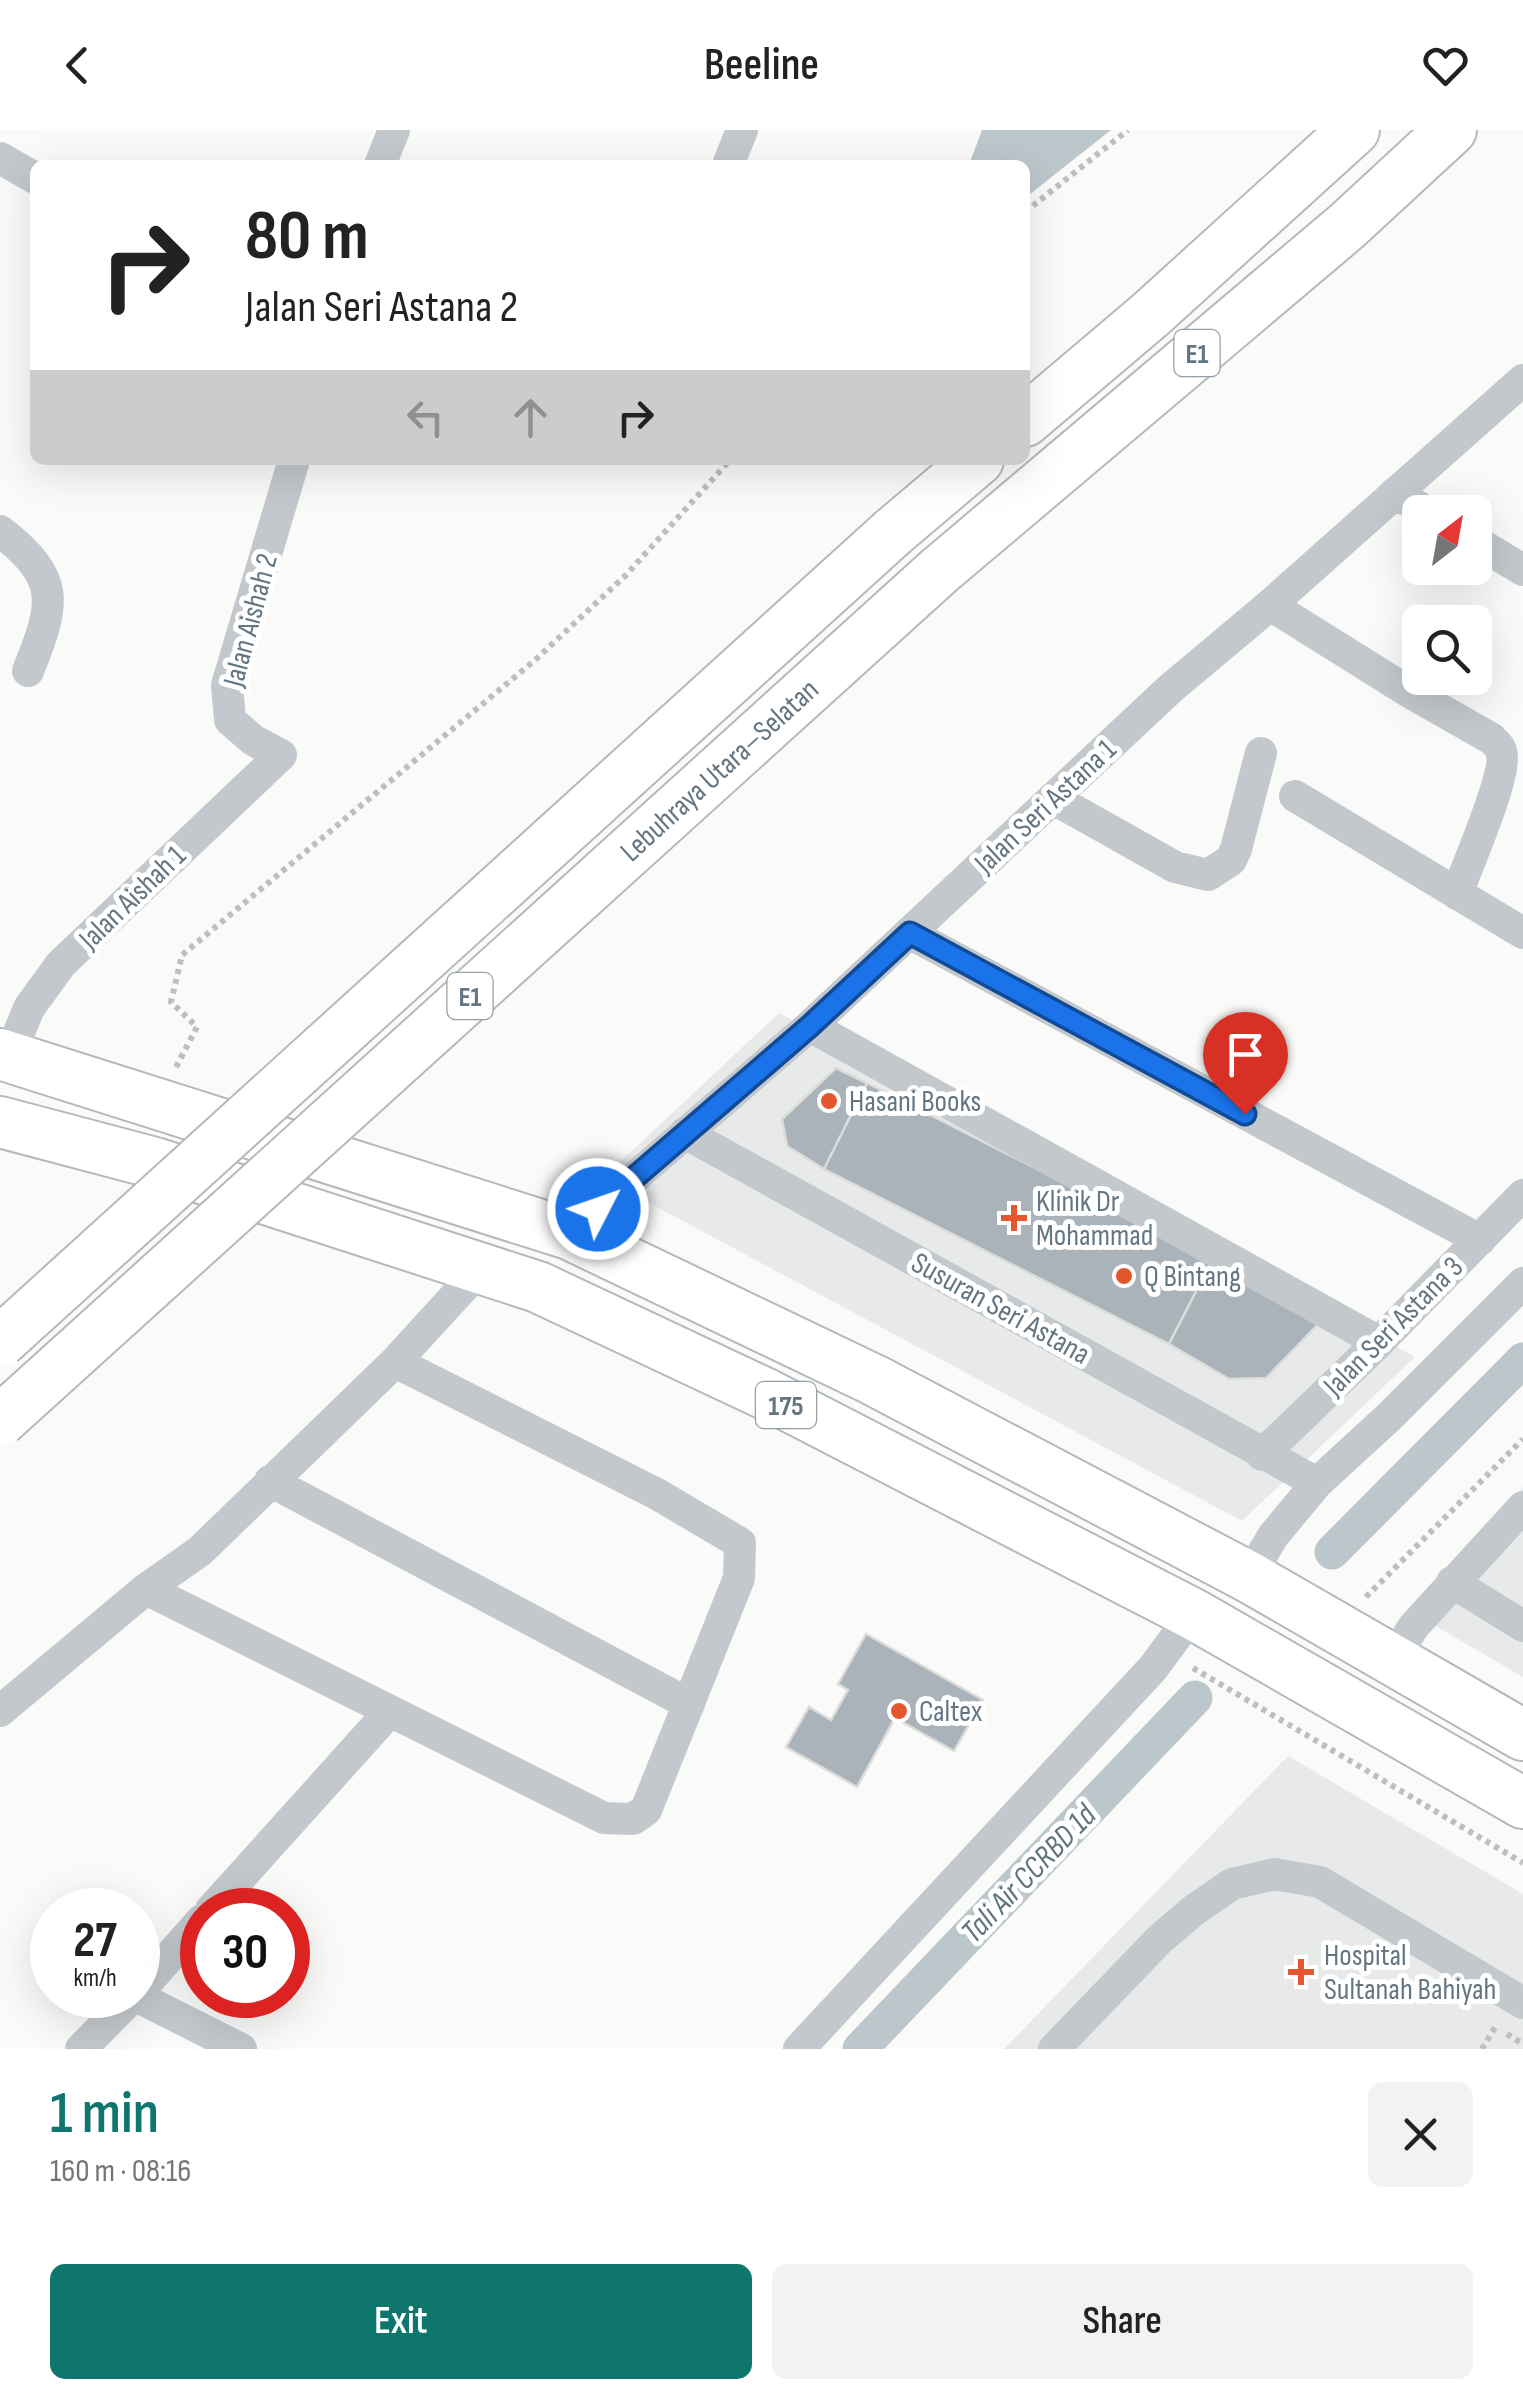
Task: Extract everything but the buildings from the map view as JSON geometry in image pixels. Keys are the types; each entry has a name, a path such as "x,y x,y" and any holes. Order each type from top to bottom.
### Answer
{"highway":[{"name":"E1","path":"1030,417 1150,315 1354,130"},
{"name":"Lebuhraya Utara–Selatan","path":"0,1420 940,570 1347,226 1451,130"},
{"name":"Lebuhraya Utara–Selatan","path":"0,1342 893,532 972,465"},
{"name":"175","path":"5,1055 568,1234 874,1380 1249,1577 1523,1735"},
{"name":"175","path":"0,1122 155,1163 538,1287 768,1396 1193,1614 1523,1803"}],"street":[{"path":"382,160 394,130"},
{"path":"730,160 742,130"},
{"path":"0,158 30,175"},
{"name":"Jalan Seri Astana 1","path":"568,1234 810,1026 1171,688 1270,606 1523,380"},
{"name":"Jalan Aishah 2","path":"281,756 253,740 230,720 227,685 293,465"},
{"path":"1394,493 1402,498"},
{"path":"0,531 30,555 44,582 50,606 28,671"},
{"path":"1492,552 1523,570"},
{"path":"1270,606 1492,738 1502,752 1496,790 1457,894"},
{"path":"1054,799 1176,866 1208,875 1230,860 1236,850 1261,753"},
{"name":"Jalan Aishah 1","path":"5,1055 29,1008 61,964 281,756"},
{"path":"1295,796 1523,933"},
{"path":"910,933 1480,1240"},
{"path":"810,1026 1379,1342"},
{"name":"Susuran Seri Astana","path":"685,1133 1317,1483"},
{"name":"Jalan Seri Astana 3","path":"1262,1455 1523,1195"},
{"path":"0,1712 146,1589 200,1551 395,1362 482,1267"},
{"path":"1249,1577 1273,1536 1317,1483 1523,1283"},
{"path":"146,1589 604,1818 633,1819 646,1810 739,1578 740,1543 657,1494 395,1362"},
{"path":"270,1481 688,1704"},
{"path":"1392,1660 1414,1626 1523,1507"},
{"path":"1452,1582 1523,1626"},
{"path":"799,2049 1154,1668 1193,1614"},
{"path":"231,1888 390,1711"},
{"path":"1054,2049 1160,1939 1194,1910 1232,1884 1274,1874 1320,1882 1523,2003"},
{"path":"160,1967 180,1945"},
{"path":"81,2049 134,1995 241,2049"}],"path":[{"path":"1030,208 1128,130"},
{"path":"161,1103 197,1027 172,1002 182,955 534,662 626,575 725,465"},
{"path":"1343,1631 1360,1603 1523,1439"},
{"path":"1187,1664 1523,1864"}],"shaded area":[{"path":"982,130 1111,130 1030,194 1030,160 971,160"},
{"path":"779,1013 1415,1357 1242,1521 603,1178"},
{"path":"1523,1487 1523,1677 1412,1612"},
{"name":"Hospital Sultanah Bahiyah","path":"1288,1756 1523,1894 1523,2049 1004,2049"}],"waterway":[{"name":"Tali Air CCRBD 1d","path":"1332,1552 1523,1360"},
{"name":"Tali Air CCRBD 1d","path":"860,2049 1195,1698"}],"place":[{"name":"Hasani Books","path":"829,1101"},
{"name":"Klinik Dr Mohammad","path":"1014,1218"},
{"name":"Q Bintang","path":"1124,1276"},
{"name":"Caltex","path":"899,1711"},
{"name":"Hospital Sultanah Bahiyah","path":"1301,1972"}],"route":[{"path":"598,1209 810,1026 910,933 1245,1114"}]}
